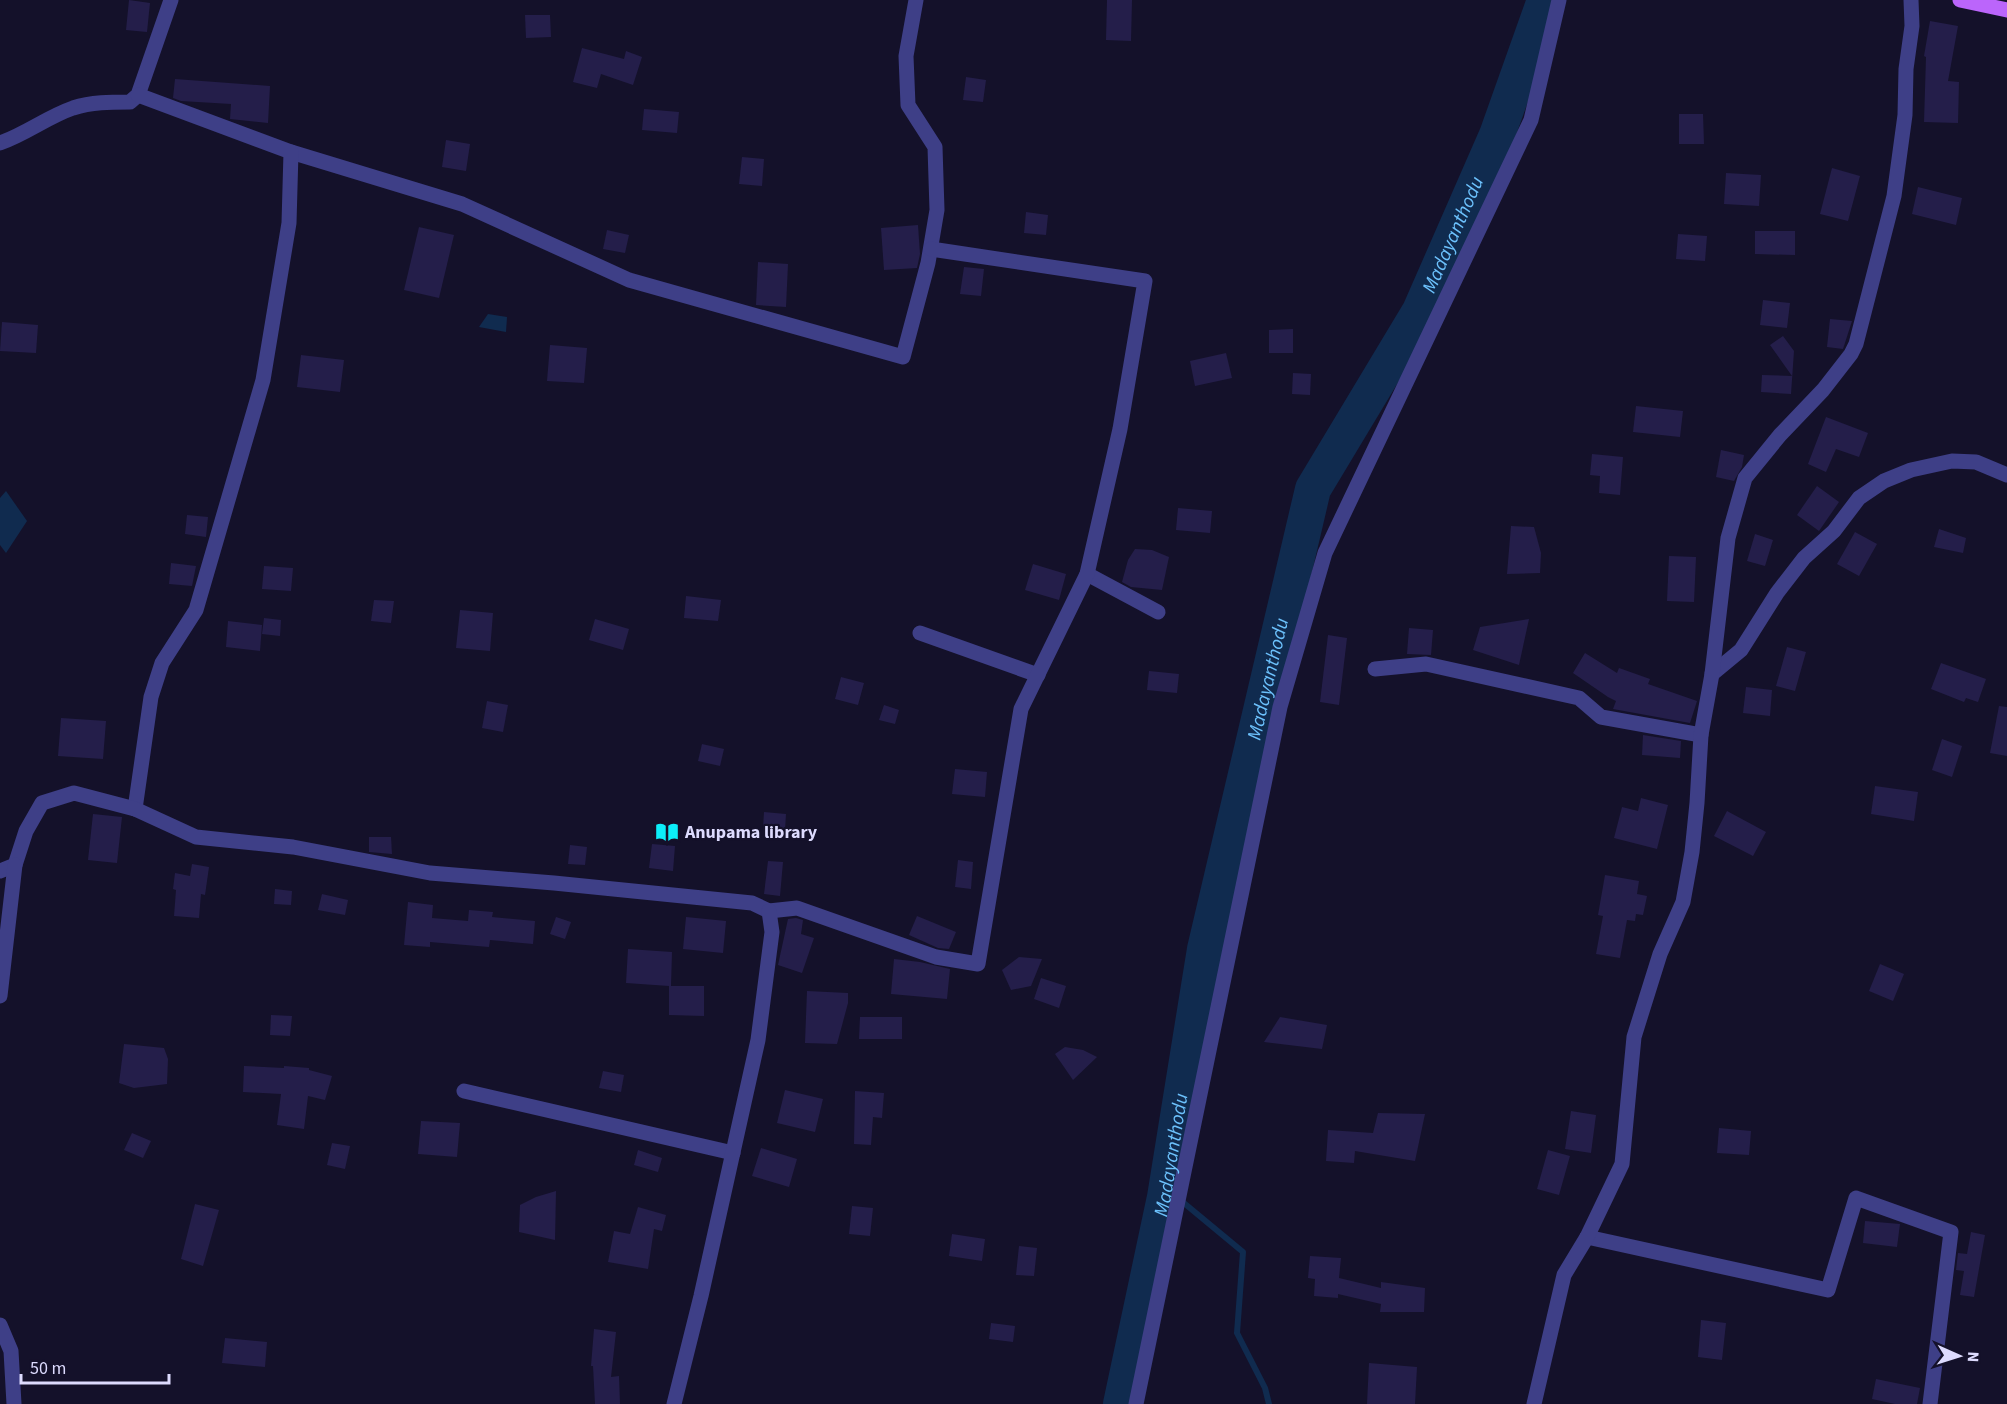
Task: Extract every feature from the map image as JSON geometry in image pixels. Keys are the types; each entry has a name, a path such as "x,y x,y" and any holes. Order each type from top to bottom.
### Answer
{"main road":[{"path":"1960,0 2007,10"}],"street":[{"path":"0,143 15,138 73,108 100,102 130,102 138,95 171,0"},
{"path":"138,95 291,152 462,204 628,280 903,357 930,249 936,210 934,147 908,105 906,56 915,0"},
{"path":"1136,1404 1280,707 1325,553 1531,120 1559,0"},
{"path":"1534,1404 1563,1275 1587,1237 1622,1164 1634,1037 1660,954 1683,902 1692,852 1701,735 1712,674 1728,538 1745,478 1780,435 1823,390 1856,344 1894,196 1905,115 1906,69 1912,26 1911,0"},
{"path":"135,809 151,697 162,663 196,610 263,380 289,222 291,152"},
{"path":"0,996 15,865 26,831 42,803 74,793 135,809 196,837 293,847 430,873 752,903 769,911 797,908 936,957 978,964 1021,709 1087,574 1120,429 1145,281 930,249"},
{"path":"1712,674 1741,650 1804,558 1834,531 1859,498 1884,481 1911,470 1952,461 1976,462 2007,476"},
{"path":"1087,574 1158,612"},
{"path":"920,633 1038,675"},
{"path":"1375,669 1426,664 1579,698 1601,717 1701,735"},
{"path":"0,871 15,865"},
{"path":"674,1404 758,1040 772,932 769,911"},
{"path":"464,1091 733,1153"},
{"path":"1587,1237 1828,1290 1856,1198 1951,1232 1930,1404"},
{"path":"0,1325 11,1351 14,1404"}],"water":[{"path":"488,314 507,317 506,332 479,327"},
{"path":"6,491 27,521 6,553 0,545 0,498"}],"building":[{"path":"129,0 150,3 147,32 126,30"},
{"path":"1107,0 1132,0 1131,41 1106,40"},
{"path":"525,15 550,15 551,37 526,38"},
{"path":"1930,21 1958,26 1948,81 1959,82 1958,123 1924,122 1926,57 1924,56"},
{"path":"582,48 624,59 626,51 642,57 633,85 601,74 597,88 573,82"},
{"path":"966,77 986,80 983,102 963,100"},
{"path":"175,79 270,86 268,123 230,119 231,104 181,101 173,98"},
{"path":"644,109 679,112 677,133 642,130"},
{"path":"1679,114 1703,114 1704,144 1679,144"},
{"path":"446,140 470,144 466,171 442,167"},
{"path":"742,157 764,159 762,186 739,184"},
{"path":"1832,168 1860,176 1848,221 1820,214"},
{"path":"1726,173 1761,175 1759,206 1724,204"},
{"path":"1918,187 1962,198 1956,225 1912,214"},
{"path":"1026,212 1048,215 1046,235 1024,233"},
{"path":"918,225 920,254 917,268 884,270 881,228"},
{"path":"419,227 454,235 439,298 404,290"},
{"path":"607,230 629,235 625,253 603,249"},
{"path":"1755,231 1795,231 1795,255 1755,254"},
{"path":"1678,234 1707,236 1705,261 1676,259"},
{"path":"758,262 788,264 786,307 756,305"},
{"path":"964,267 984,269 981,296 960,294"},
{"path":"1763,300 1790,303 1787,328 1760,325"},
{"path":"1830,319 1852,321 1843,349 1827,347"},
{"path":"2,322 38,325 36,353 0,351"},
{"path":"1293,329 1293,353 1269,353 1269,330"},
{"path":"1783,336 1794,351 1791,394 1761,392 1762,375 1792,376 1770,345"},
{"path":"550,345 587,348 584,383 547,381"},
{"path":"1226,353 1232,378 1195,386 1190,361"},
{"path":"301,355 344,360 340,392 297,387"},
{"path":"1293,373 1311,374 1310,395 1292,394"},
{"path":"1636,406 1683,411 1680,437 1633,432"},
{"path":"1826,417 1868,433 1859,457 1836,449 1826,472 1808,464"},
{"path":"1721,450 1744,455 1742,467 1734,481 1716,477"},
{"path":"1592,454 1623,457 1620,495 1599,493 1600,476 1590,475"},
{"path":"1817,486 1839,502 1819,531 1797,515"},
{"path":"1178,508 1212,511 1210,533 1176,530"},
{"path":"187,515 208,517 206,537 185,534"},
{"path":"1511,526 1534,527 1541,553 1540,573 1507,574"},
{"path":"1939,529 1966,538 1963,553 1934,547"},
{"path":"1855,532 1877,544 1859,576 1837,564"},
{"path":"1755,534 1773,540 1765,566 1747,561"},
{"path":"1135,549 1152,550 1169,557 1162,590 1131,587 1122,582 1128,560"},
{"path":"1669,556 1696,557 1694,602 1667,601"},
{"path":"171,563 196,566 192,586 169,584"},
{"path":"1033,564 1066,574 1059,600 1025,590"},
{"path":"264,566 293,568 291,591 262,589"},
{"path":"686,596 721,600 718,621 684,618"},
{"path":"374,600 394,601 391,623 371,621"},
{"path":"460,610 493,613 490,651 456,648"},
{"path":"264,618 281,620 280,636 262,634"},
{"path":"595,619 629,629 623,650 589,640"},
{"path":"1529,619 1519,665 1473,650 1480,627"},
{"path":"228,621 262,625 260,651 226,647"},
{"path":"1409,628 1433,630 1431,655 1407,654"},
{"path":"1328,635 1347,638 1339,705 1320,702"},
{"path":"1787,647 1806,652 1795,691 1776,686"},
{"path":"1585,653 1617,673 1619,668 1650,679 1648,684 1697,701 1690,723 1613,709 1616,701 1573,673"},
{"path":"1941,663 1986,679 1978,702 1966,698 1964,702 1931,689"},
{"path":"1149,671 1179,674 1177,693 1147,690"},
{"path":"841,677 864,683 858,705 835,699"},
{"path":"1746,687 1772,690 1770,716 1743,713"},
{"path":"487,701 508,705 503,732 482,728"},
{"path":"884,705 899,710 895,724 879,720"},
{"path":"1999,706 2007,707 2007,756 1990,753"},
{"path":"61,718 106,721 103,759 58,756"},
{"path":"1643,735 1681,741 1680,758 1642,755"},
{"path":"1942,739 1962,746 1952,777 1932,770"},
{"path":"702,744 724,749 720,766 698,761"},
{"path":"955,769 987,772 985,797 952,794"},
{"path":"1875,786 1918,792 1914,821 1871,814"},
{"path":"1641,798 1668,805 1657,849 1614,838 1622,807 1638,811"},
{"path":"1727,811 1766,832 1753,856 1714,836"},
{"path":"764,812 786,814 785,830 763,829"},
{"path":"93,814 122,817 117,863 88,860"},
{"path":"369,837 391,837 392,854 369,852"},
{"path":"652,844 675,846 673,871 649,868"},
{"path":"570,845 587,847 585,865 568,864"},
{"path":"958,860 973,862 971,889 955,887"},
{"path":"768,861 783,862 780,896 764,894"},
{"path":"192,864 209,867 205,895 201,894 199,918 174,916 175,873 190,876"},
{"path":"1605,875 1639,881 1637,894 1647,896 1643,915 1636,914 1635,921 1627,920 1620,958 1596,954 1603,916 1598,915"},
{"path":"275,889 292,891 291,905 274,904"},
{"path":"322,894 348,900 345,915 318,910"},
{"path":"408,902 433,905 432,918 468,921 469,910 493,912 492,917 535,921 533,944 490,940 489,947 430,942 430,947 404,945"},
{"path":"917,916 956,932 949,949 938,948 909,935"},
{"path":"556,917 571,922 565,939 550,934"},
{"path":"686,917 726,921 723,953 683,949"},
{"path":"788,919 803,920 801,934 814,938 802,973 778,965"},
{"path":"628,949 672,952 671,986 704,986 704,1016 669,1015 669,986 626,983"},
{"path":"1019,957 1042,959 1031,986 1011,990 1002,970"},
{"path":"894,959 950,969 947,999 891,994"},
{"path":"1880,964 1904,974 1893,1001 1869,991"},
{"path":"1041,978 1066,986 1059,1008 1034,999"},
{"path":"807,991 848,993 848,1003 837,1044 805,1043"},
{"path":"271,1015 292,1016 290,1036 270,1035"},
{"path":"860,1017 902,1017 902,1039 859,1039"},
{"path":"1280,1017 1327,1025 1322,1049 1264,1042"},
{"path":"124,1044 164,1048 168,1059 167,1084 134,1088 119,1083"},
{"path":"1065,1047 1083,1050 1097,1057 1073,1080 1055,1054"},
{"path":"244,1066 309,1068 309,1070 332,1076 325,1100 308,1096 304,1129 277,1125 281,1094 243,1092"},
{"path":"603,1071 624,1075 621,1092 599,1088"},
{"path":"785,1090 823,1099 815,1132 777,1123"},
{"path":"855,1091 884,1093 882,1118 873,1117 871,1145 854,1144"},
{"path":"1571,1111 1596,1115 1591,1153 1565,1149"},
{"path":"1378,1113 1425,1114 1415,1161 1355,1151 1354,1163 1326,1161 1328,1130 1373,1133"},
{"path":"421,1121 460,1123 457,1157 418,1154"},
{"path":"1719,1128 1751,1131 1749,1155 1717,1153"},
{"path":"132,1133 151,1141 143,1158 124,1150"},
{"path":"332,1143 350,1146 345,1169 327,1165"},
{"path":"761,1148 797,1159 789,1187 752,1176"},
{"path":"638,1150 662,1158 658,1172 634,1165"},
{"path":"1548,1150 1570,1156 1559,1195 1537,1189"},
{"path":"556,1191 555,1240 519,1232 520,1205"},
{"path":"195,1204 219,1210 203,1266 181,1259"},
{"path":"852,1206 873,1208 870,1236 849,1234"},
{"path":"638,1207 666,1215 662,1231 654,1229 648,1269 608,1262 614,1231 630,1234"},
{"path":"1865,1221 1900,1224 1897,1247 1863,1243"},
{"path":"1971,1232 1985,1235 1974,1297 1960,1295 1964,1271 1956,1270 1958,1253 1967,1254"},
{"path":"952,1234 985,1239 982,1261 949,1256"},
{"path":"1019,1246 1037,1248 1034,1276 1016,1275"},
{"path":"1310,1256 1341,1258 1339,1278 1381,1288 1381,1282 1425,1288 1424,1312 1380,1312 1381,1304 1338,1294 1338,1298 1314,1296 1315,1279 1308,1278"},
{"path":"1701,1320 1726,1323 1722,1360 1698,1357"},
{"path":"991,1323 1015,1326 1013,1342 989,1339"},
{"path":"594,1329 616,1332 611,1377 619,1376 620,1404 595,1404 593,1366 591,1366"},
{"path":"225,1338 267,1342 265,1367 222,1363"},
{"path":"1369,1363 1417,1367 1415,1404 1367,1404"},
{"path":"1876,1379 1920,1388 1917,1404 1895,1404 1872,1399"}],"waterway":[{"name":"Madayanthodu","path":"1121,1404 1165,1197 1205,949 1313,489 1420,311 1497,135 1545,0"},
{"path":"1167,1189 1243,1252 1237,1333 1265,1388 1269,1404"}],"place":[{"name":"Anupama library","path":"667,832"}]}
